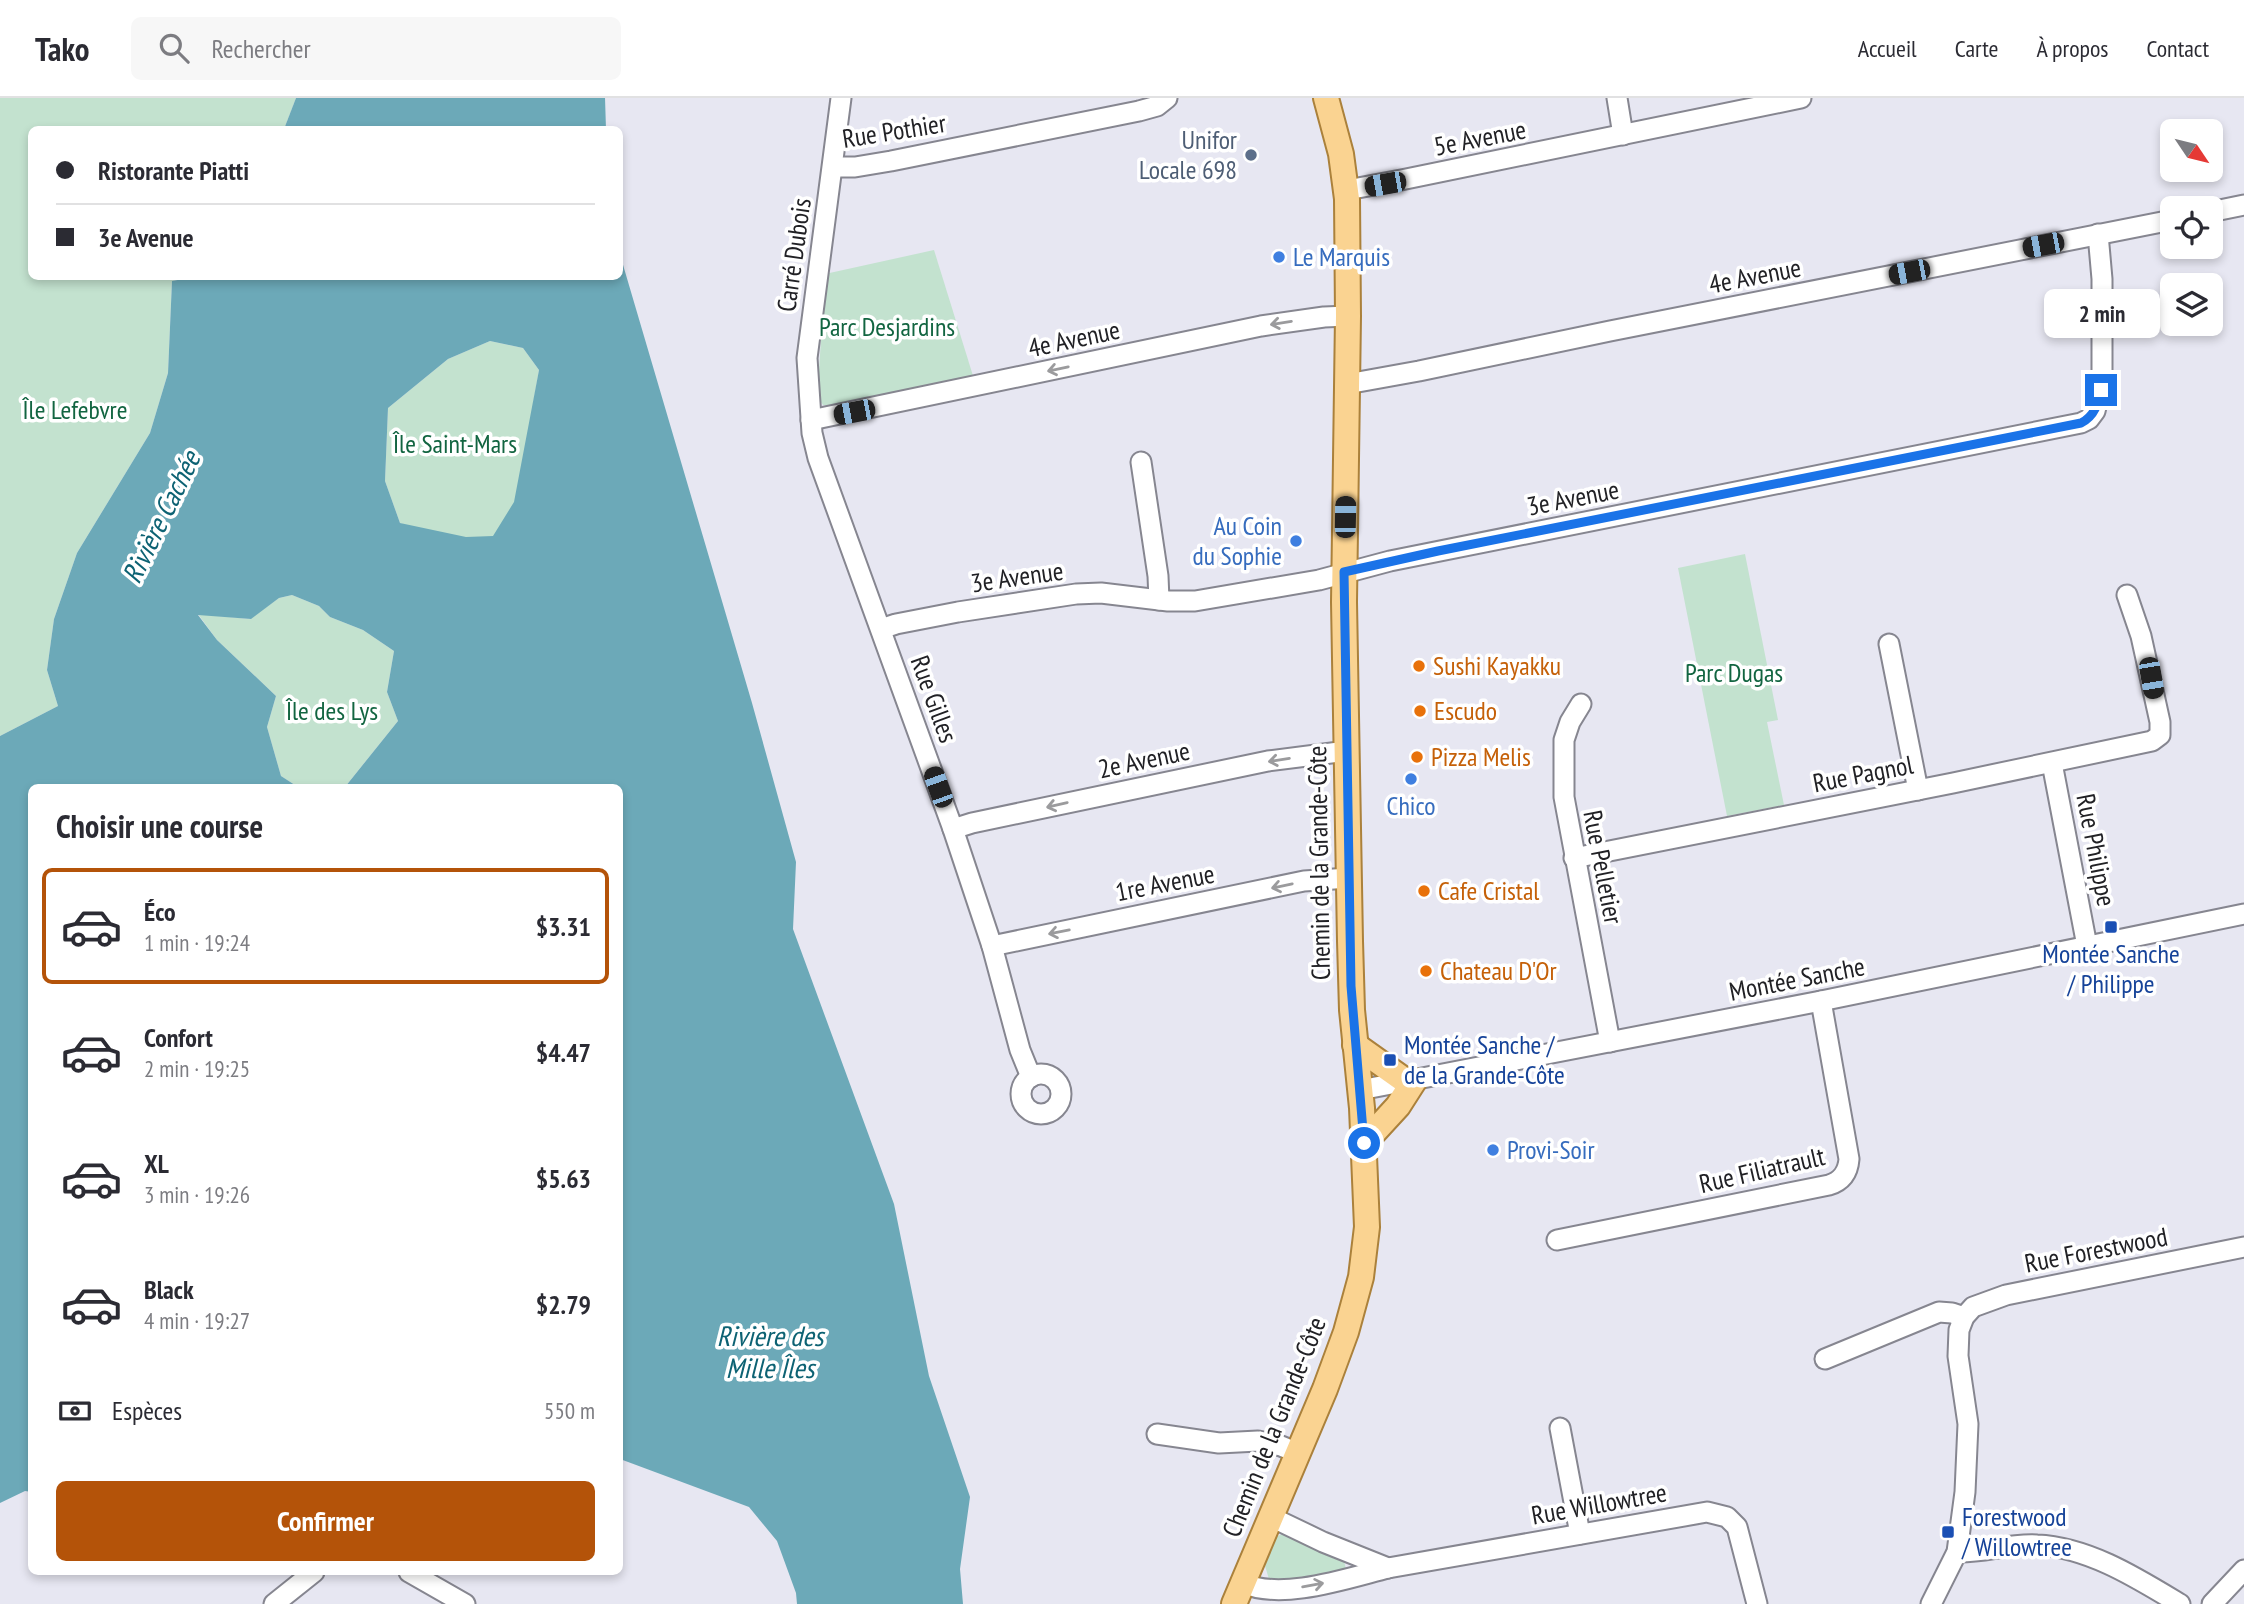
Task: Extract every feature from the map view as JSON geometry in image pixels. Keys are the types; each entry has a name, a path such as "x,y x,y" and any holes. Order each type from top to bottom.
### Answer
{"main road":[{"name":"Chemin de la Grande-Côte","path":"1239,1594 1333,1369 1361,1277 1367,1227 1364,1143 1351,986 1344,572 1348,316 1346,190 1339,145 1326,98"},
{"path":"1355,1045 1411,1082 1398,1106 1364,1143"}],"street":[{"name":"Carré Dubois","path":"811,420 807,359 841,98"},
{"name":"Rue Pothier","path":"833,167 855,167 891,161 1139,111 1157,106 1167,98"},
{"path":"1617,98 1623,135"},
{"name":"5e Avenue","path":"1346,190 1801,98"},
{"path":"2223,209 2244,205"},
{"name":"4e Avenue","path":"1347,384 1419,372 1610,331 2160,222"},
{"name":"3e Avenue","path":"881,629 958,612 1076,594 1101,593 1183,602 1208,600 1319,579 1403,558 2085,421 2095,411 2102,382 2102,279 2098,234"},
{"name":"4e Avenue","path":"811,420 1261,326 1348,316"},
{"name":"Rue Gilles","path":"811,420 818,458 953,829 992,946 1020,1050 1031,1077"},
{"path":"1142,463 1159,600"},
{"name":"Rue Pagnol","path":"1574,858 2147,743 2160,735 2160,726 2138,624 2127,596"},
{"path":"1889,644 1918,790"},
{"name":"Rue Pelletier","path":"1581,704 1566,732 1563,755 1564,797 1610,1042"},
{"name":"2e Avenue","path":"953,829 1268,761 1347,751"},
{"name":"Rue Philippe","path":"2052,763 2087,946"},
{"name":"1re Avenue","path":"992,946 1304,881 1349,878"},
{"name":"Montée Sanche","path":"1360,1090 1821,1001 2244,914"},
{"name":"Rue Filiatrault","path":"1557,1240 1840,1181 1847,1171 1849,1159 1821,1001"},
{"name":"Rue Forestwood","path":"1964,1317 1973,1307 2006,1295 2244,1247"},
{"path":"1825,1359 1939,1312 1964,1317 1958,1345 1968,1424 1968,1457 1957,1552 1931,1604"},
{"path":"1560,1428 1580,1534"},
{"path":"1157,1434 1219,1443 1258,1441 1298,1453"},
{"name":"Rue Willowtree","path":"1239,1594 1261,1590 1278,1591 1388,1568 1707,1512 1721,1514 1733,1521 1740,1534 1757,1604"},
{"path":"1271,1517 1323,1542 1388,1568"},
{"path":"1957,1552 2028,1545 2061,1548 2132,1576 2180,1604"},
{"path":"2212,1604 2244,1570"},
{"path":"274,1604 310,1575"},
{"path":"414,1575 465,1604"}],"green space":[{"name":"Île Lefebvre","path":"0,98 296,98 285,126 28,126 28,280 179,280 172,281 168,373 150,433 77,553 54,619 47,670 58,706 0,736"},
{"name":"Parc Desjardins","path":"934,250 974,379 823,405 818,398 818,387 825,274"},
{"name":"Île Saint-Mars","path":"490,341 523,348 539,370 533,404 591,591 400,523 385,481 388,408 448,359"},
{"name":"Parc Dugas","path":"1745,554 1778,720 1767,722 1784,805 1727,816 1678,568"},
{"name":"Île des Lys","path":"292,595 319,606 330,617 363,630 394,651 387,692 398,721 347,784 293,784 281,776 267,727 276,696 217,640 198,614 250,619 279,598"},
{"path":"1283,1534 1344,1561 1346,1569 1343,1572 1283,1584 1269,1579 1265,1566 1277,1536"}],"water":[{"path":"296,98 605,98 606,126 285,126"},
{"name":"Rivière des Mille Îles","path":"623,265 796,862 793,929 894,1204 929,1376 970,1497 960,1569 963,1604 797,1604 796,1593 777,1541 749,1507 623,1460 623,784 347,784 398,721 387,692 394,651 363,630 330,617 319,606 292,595 279,598 251,619 198,615 217,640 276,696 267,727 281,776 293,784 28,784 28,1491 0,1503 0,736 58,706 47,670 54,619 77,553 150,433 168,373 172,281 623,280","holes":["490,341 523,348 539,370 514,502 493,536 466,537 400,523 385,481 388,408 448,359"]}],"place":[{"name":"Unifor Locale 698","path":"1251,155"},
{"name":"Le Marquis","path":"1279,257"},
{"name":"Au Coin du Sophie","path":"1296,541"},
{"name":"Sushi Kayakku","path":"1419,666"},
{"name":"Escudo","path":"1420,711"},
{"name":"Pizza Melis","path":"1417,757"},
{"name":"Chico","path":"1411,779"},
{"name":"Cafe Cristal","path":"1424,891"},
{"name":"Montée Sanche / Philippe","path":"2111,927"},
{"name":"Chateau D'Or","path":"1426,971"},
{"name":"Montée Sanche / de la Grande-Côte","path":"1390,1060"},
{"name":"Provi-Soir","path":"1493,1150"},
{"name":"Forestwood / Willowtree","path":"1948,1532"}],"route":[{"path":"1364,1143 1351,986 1344,572 2081,423 2089,419 2095,411 2101,390"}],"water label":[{"name":"Rivière Cachée","path":"161,517"}]}
